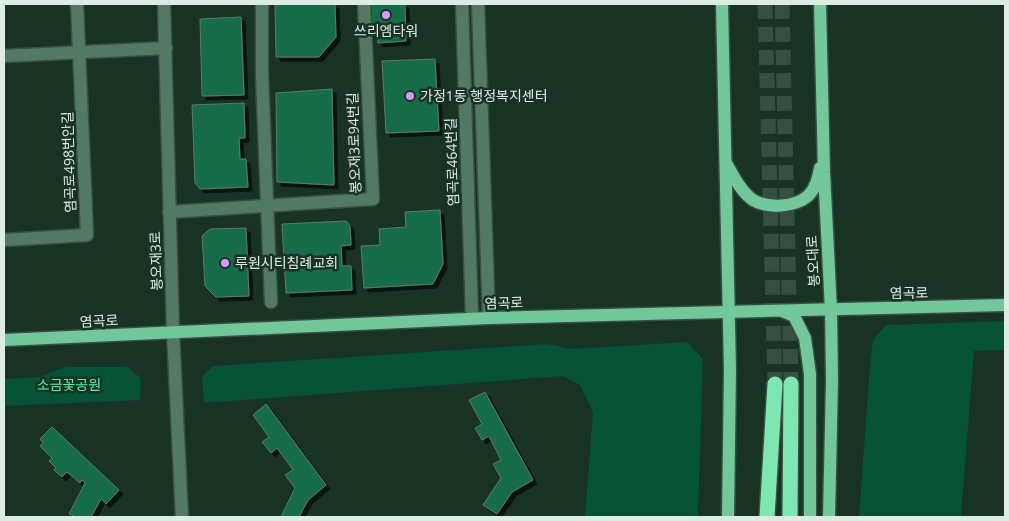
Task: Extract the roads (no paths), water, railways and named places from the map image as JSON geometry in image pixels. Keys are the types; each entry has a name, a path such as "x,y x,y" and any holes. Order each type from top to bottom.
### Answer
{"highway":[{"path":"767,517 775,384"},
{"path":"790,517 791,384"}],"main road":[{"path":"722,4 730,370 728,517"},
{"name":"봉오대로","path":"820,4 831,310 832,380 829,517"},
{"path":"726,163 743,190 753,200 766,205 781,205 796,203 808,196 816,184 824,152"},
{"name":"염곡로","path":"4,340 472,318 1005,306"},
{"path":"780,311 794,316 805,338 810,374 810,517"}],"street":[{"name":"염곡로498번안길","path":"4,240 87,235 77,4"},
{"name":"봉오재3로","path":"164,4 173,332 182,517"},
{"path":"262,4 262,76 271,302"},
{"name":"봉오재3로94번길","path":"169,212 373,199 364,4"},
{"name":"염곡로464번길","path":"462,4 472,318"},
{"path":"478,4 489,318"},
{"path":"4,56 166,48"},
{"path":"471,286 479,292 483,291 488,283"}],"tunnel":[{"path":"765,4 775,384"},
{"path":"782,4 791,384"}],"place":[{"name":"쓰리엠타워","path":"386,15"},
{"name":"가정1동 행정복지센터","path":"410,96"},
{"name":"루원시티침례교회","path":"225,263"}],"park label":[{"name":"소금꽃공원","path":"69,385"}]}
